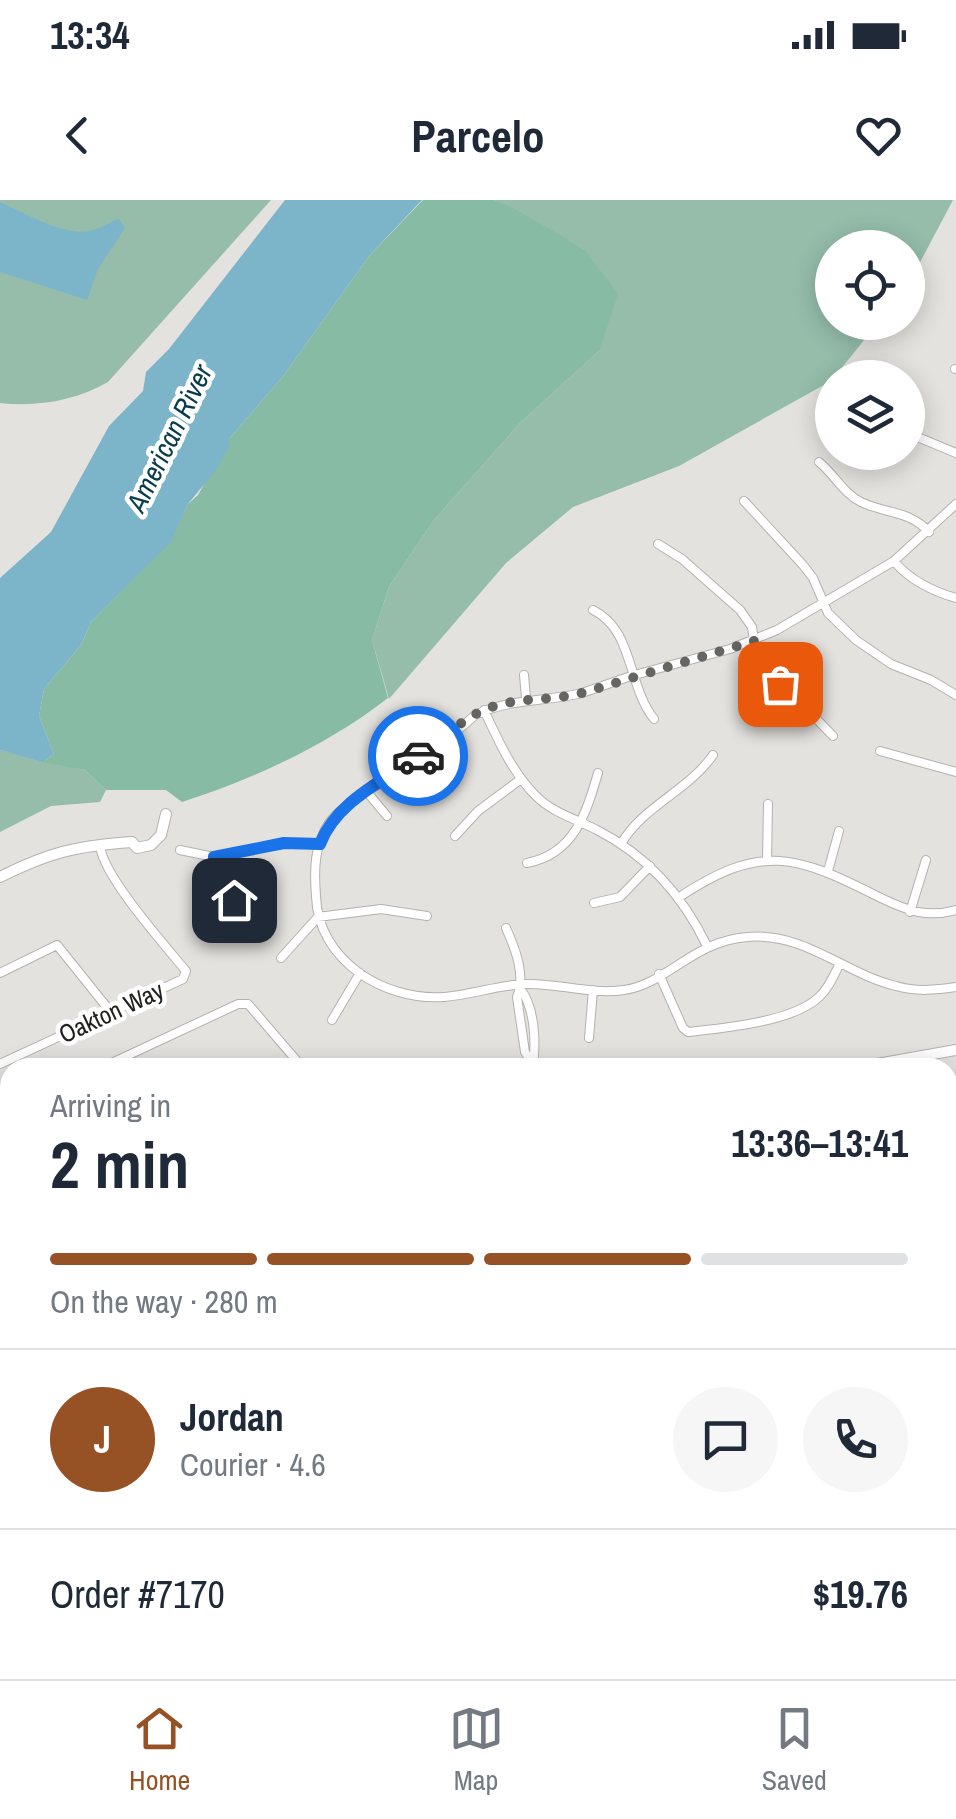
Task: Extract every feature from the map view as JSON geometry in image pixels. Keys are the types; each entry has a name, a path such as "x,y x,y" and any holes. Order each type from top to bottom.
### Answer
{"street":[{"path":"925,440 956,453"},
{"path":"827,470 853,497 902,513 929,532"},
{"path":"744,501 803,564 823,604 856,640 878,658 956,694"},
{"path":"956,504 894,561 754,641 564,698 526,698 484,710 336,815 320,844 314,874 318,917 334,952 360,973 395,990 421,996 447,997 556,985 630,990 707,946 733,938 767,936 810,946 879,981 908,989 956,987"},
{"path":"658,544 682,559 740,610 777,680 832,736"},
{"path":"894,561 904,574 956,598"},
{"path":"594,610 616,627 640,699 654,719"},
{"path":"524,675 526,698"},
{"path":"484,710 521,779 554,810 621,844 650,866 678,898 707,946"},
{"path":"880,752 956,772"},
{"path":"621,844 634,825 694,778 713,755"},
{"path":"527,863 558,851 571,840 598,773"},
{"path":"455,836 478,811 521,779"},
{"path":"367,792 387,816"},
{"path":"767,860 768,804"},
{"path":"0,877 57,851 132,842 142,848 151,846 162,836 166,814"},
{"path":"828,871 839,830"},
{"path":"180,850 214,857 284,843 320,844"},
{"name":"Oakton Way","path":"12,1058 183,979 186,971 116,884 100,854 100,844"},
{"path":"214,857 219,885 234,900"},
{"path":"678,898 719,872 767,860 793,861 828,871 910,912 939,915 956,910"},
{"path":"910,912 926,860"},
{"path":"594,904 620,897 650,866"},
{"path":"281,958 318,917 381,909 427,916"},
{"path":"506,928 517,954 521,987 518,997 528,1058"},
{"path":"0,973 57,945 110,1010"},
{"path":"659,974 688,1032 802,1010 827,988 840,963"},
{"path":"332,1020 360,973"},
{"path":"589,1038 593,990"},
{"path":"122,1058 238,1004 248,1004 263,1018 295,1058"},
{"path":"911,1058 956,1050"}],"green space":[{"path":"0,200 271,200 108,382 69,398 28,404 0,403"},
{"path":"423,200 494,200 513,208 584,249 618,294 599,351 521,422 434,520 389,587 372,640 388,698 290,759 182,802 166,790 106,790 85,770 43,762 54,754 39,716 44,689 81,645 91,622 170,542 188,504 198,495 229,439 284,375 369,256"},
{"path":"494,200 953,200 925,253 925,230 815,230 815,340 864,340 848,360 815,360 815,390 679,466 573,507 506,563 389,699 372,640 389,587 434,520 521,422 599,351 584,249"},
{"path":"0,750 85,770 106,790 100,802 51,806 0,832"}],"water":[{"name":"American River","path":"285,200 422,200 369,256 284,375 229,439 229,447 188,504 171,542 91,622 81,645 44,689 39,716 54,754 43,762 0,750 0,578 51,532 109,426 143,391 146,372 169,349"},
{"path":"0,202 44,223 79,232 119,219 125,228 98,269 87,300 0,272"}],"way so far":[{"path":"418,756 474,714 492,706 526,698 564,698 754,641 780,684"}],"route":[{"path":"234,900 219,885 214,857 284,843 320,844 329,824 343,808 418,756"}]}
